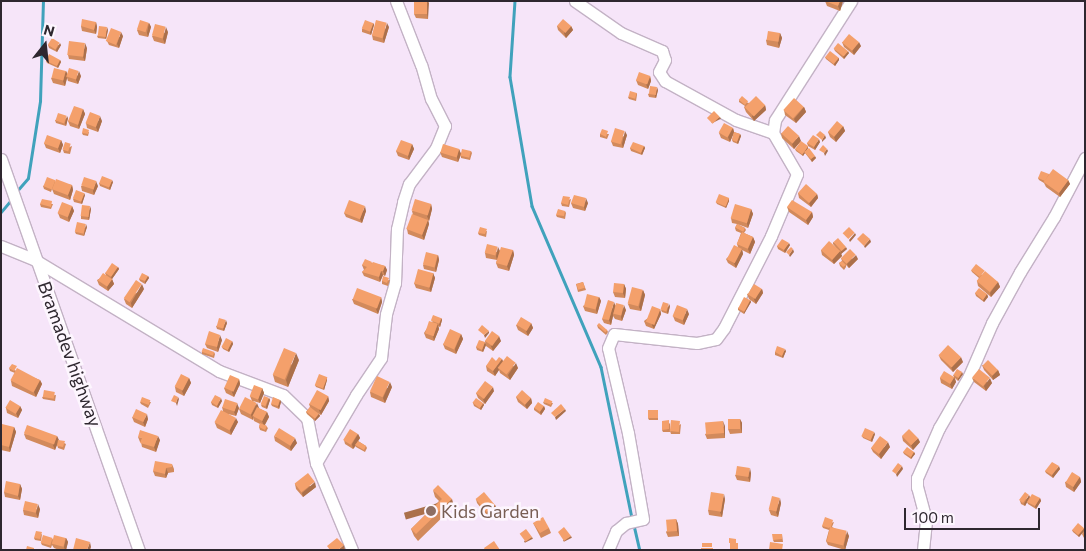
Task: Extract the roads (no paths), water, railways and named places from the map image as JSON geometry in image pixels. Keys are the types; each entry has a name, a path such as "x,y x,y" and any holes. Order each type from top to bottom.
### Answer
{"street":[{"path":"316,463 356,395 381,358 386,314 395,283 397,230 403,202 409,184 436,148 445,126 431,98 421,65 396,1"},
{"path":"575,1 621,33 662,51 665,60 658,72 665,81 736,120 773,133"},
{"path":"608,550 616,532 626,524 643,519 628,433 608,348 614,334 697,343 716,339 724,328 771,236 797,174 773,133 775,120 851,1"},
{"path":"923,550 926,520 917,487 917,478 939,428 969,376 992,323 1020,272 1054,217 1085,158"},
{"name":"Bramadev highway","path":"1,159 35,260 140,550"},
{"path":"1,246 35,260 219,371 283,395 307,418 316,463 352,550"}],"waterway":[{"path":"16,192 28,178 40,101 43,1"},
{"path":"515,1 510,77 532,206 601,367 632,518"},
{"path":"1,212 12,199"},
{"path":"634,525 640,550"}],"place":[{"name":"Kids Garden","path":"431,511"}]}
